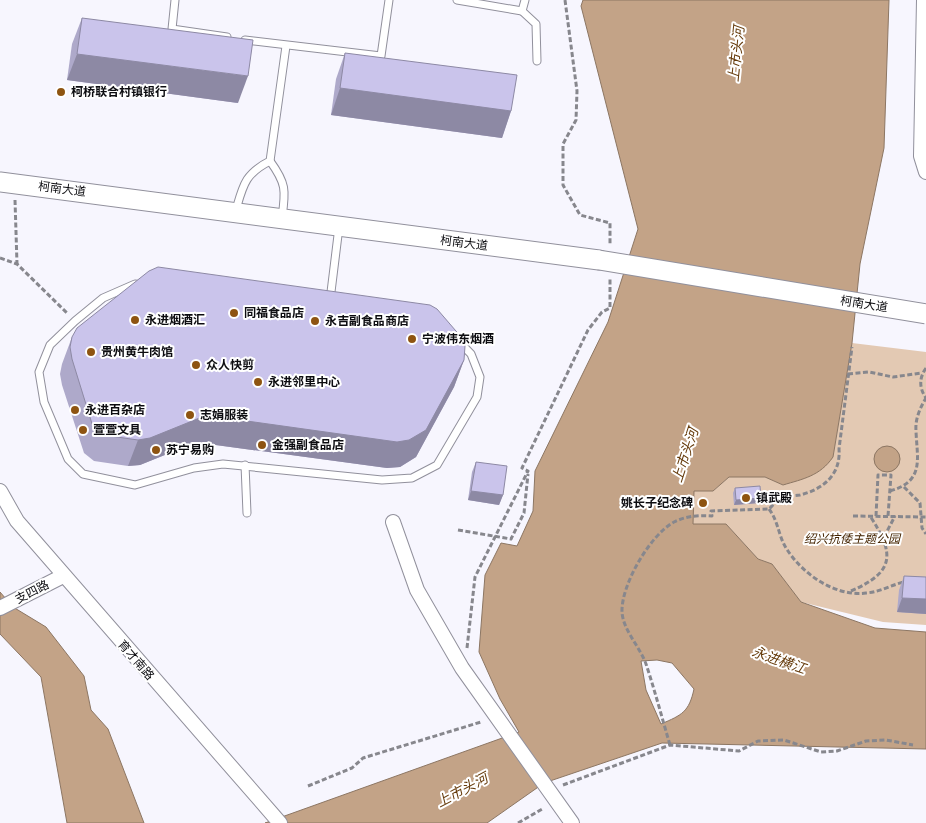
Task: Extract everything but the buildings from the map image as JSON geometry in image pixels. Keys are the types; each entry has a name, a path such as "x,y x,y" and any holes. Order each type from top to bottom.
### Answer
{"main road":[{"name":"柯南大道","path":"7,182 281,220 599,260 926,314"}],"street":[{"path":"924,0 920,156 926,172"},
{"name":"育才南路","path":"0,491 17,522 280,823"},
{"path":"393,522 417,590 462,668 499,717 572,823"},
{"name":"支四路","path":"0,608 63,576"}],"lane":[{"path":"175,0 172,29 286,46 381,56 389,0"},
{"path":"458,0 522,11 536,24 537,61"},
{"path":"522,11 525,0"},
{"path":"281,220 286,191 280,174 270,160 286,46"},
{"path":"235,213 243,184 253,170 270,160"},
{"path":"329,310 339,227"},
{"path":"135,284 329,310 440,322 471,354 480,377 477,398 437,465 412,478 382,480 245,464 222,464 194,468 135,486 83,474 68,459 44,402 39,372 50,345 75,321 103,298 135,284"},
{"path":"245,464 248,512"}],"path":[{"path":"565,0 578,91 576,120 563,144 564,185 580,215 610,223"},
{"path":"7,182 17,264"},
{"path":"0,258 17,264 75,321"},
{"path":"528,471 522,468 588,330 602,312 610,308"},
{"path":"670,745 646,664 625,624 622,612 625,595 636,566 656,537 674,522 695,515 712,516 711,511 769,509 779,498 802,495 819,488 833,477 840,462 839,449 852,347"},
{"path":"890,491 904,487 916,471 919,456 916,430 919,410 926,398 920,386 922,373 926,368"},
{"path":"848,374 869,372 892,377 922,373"},
{"path":"462,668 469,636 476,577 528,471"},
{"path":"458,530 511,539 524,512 528,471"},
{"path":"876,516 878,475 891,476 888,516"},
{"path":"904,487 920,503 924,517 922,528 926,534"},
{"path":"769,509 777,519 779,535 787,550 801,568 817,580 836,589 864,594 909,582"},
{"path":"853,516 924,517"},
{"path":"850,591 869,583 883,568 888,551 884,537 870,516"},
{"path":"884,537 895,516"},
{"path":"308,786 352,768 363,758 482,723 476,709 488,703"},
{"path":"575,781 670,745 739,751 758,741 784,740 821,752 837,751 866,741 886,740 913,745"},
{"path":"518,823 553,796"}],"green space":[{"name":"绍兴抗倭主题公园","path":"852,343 926,352 926,625 883,622 801,602 772,564 758,559 726,524 693,524 693,491 713,491 729,477 765,477 783,485 833,457"}],"water":[{"path":"583,0 889,0 884,148 860,264 852,343 833,457 817,473 783,485 765,477 729,477 713,491 694,491 693,524 726,524 758,559 772,564 801,602 875,628 926,632 926,749 662,743 544,783 487,823 265,823 519,732 500,699 479,652 485,575 501,543 517,546 533,511 535,471 608,322 638,229 581,6","holes":["657,660 672,663 694,689 690,703 684,712 661,724 646,690 641,661"]},
{"path":"887,446 896,450 900,459 896,468 887,472 878,468 874,459 878,450"},
{"path":"0,592 13,607 46,627 84,676 91,710 108,729 144,823 67,823 41,677 0,634"}],"place":[{"name":"柯桥联合村镇银行","path":"61,92"},
{"name":"同福食品店","path":"234,313"},
{"name":"永进烟酒汇","path":"135,320"},
{"name":"永吉副食品商店","path":"315,321"},
{"name":"宁波伟东烟酒","path":"412,339"},
{"name":"贵州黄牛肉馆","path":"91,352"},
{"name":"众人快剪","path":"196,365"},
{"name":"永进邻里中心","path":"258,382"},
{"name":"永进百杂店","path":"75,410"},
{"name":"志娟服装","path":"190,415"},
{"name":"萱萱文具","path":"83,430"},
{"name":"金强副食品店","path":"262,445"},
{"name":"苏宁易购","path":"156,450"},
{"name":"镇武殿","path":"746,498"},
{"name":"姚长子纪念碑","path":"703,503"}],"water label":[{"name":"上市头河","path":"736,54"},
{"name":"上市头河","path":"685,455"},
{"name":"永进横江","path":"779,660"},
{"name":"上市头河","path":"462,790"}]}
